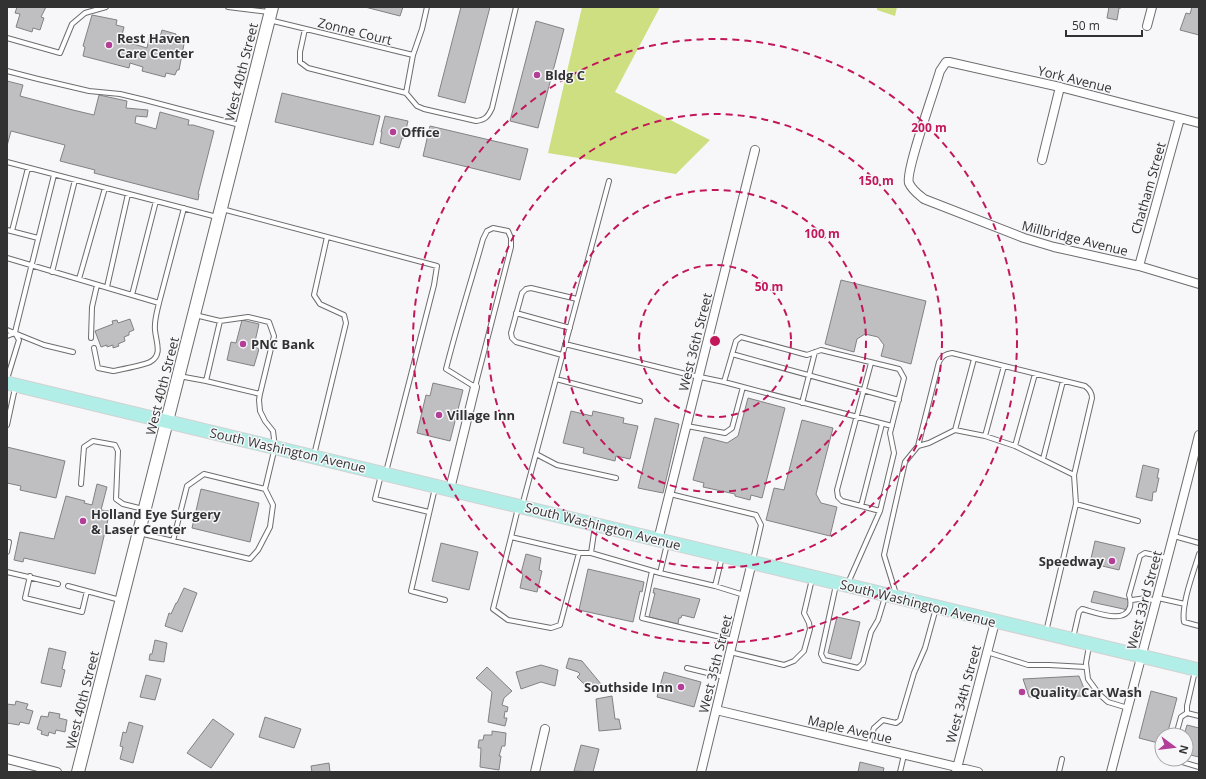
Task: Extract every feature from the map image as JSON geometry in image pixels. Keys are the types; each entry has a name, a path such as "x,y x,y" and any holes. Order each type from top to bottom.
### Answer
{"main road":[{"name":"South Washington Avenue","path":"10,382 892,596 936,608 1197,670"}],"street":[{"path":"1147,26 1152,7"},
{"name":"West 40th Street","path":"78,772 271,13"},
{"name":"York Avenue","path":"909,183 910,166 940,71 946,62 952,62 1060,87 1199,123"},
{"path":"1042,160 1060,87"},
{"name":"Chatham Street","path":"1139,266 1180,118"},
{"name":"West 36th Street","path":"663,541 670,494 755,150"},
{"name":"Millbridge Avenue","path":"909,183 924,199 1005,232 1054,247 1139,266 1199,284"},
{"path":"450,489 475,387"},
{"name":"West 33rd Street","path":"1111,772 1141,656 1158,600 1199,435"},
{"name":"West 35th Street","path":"701,772 752,562"},
{"name":"West 34th Street","path":"956,769 994,622"},
{"name":"Maple Avenue","path":"716,710 904,754 956,769 978,772"},
{"path":"535,772 545,729"},
{"path":"7,760 57,772"}],"lane":[{"path":"7,38 60,53 72,24 85,13 106,7"},
{"name":"Zonne Court","path":"228,7 271,13 306,29 413,55"},
{"path":"406,93 413,55 422,30 427,7"},
{"path":"306,29 300,52 300,62 308,68 406,93 416,106 476,121 484,120 492,108 516,7"},
{"path":"7,71 89,91 120,94 242,125"},
{"path":"7,162 184,208 220,213 327,237 437,266 434,285 375,499 429,512"},
{"path":"28,168 9,231 38,238"},
{"path":"7,425 10,382 19,340 16,333 54,175"},
{"path":"52,272 75,180"},
{"path":"579,553 560,625 551,628 508,620 493,609 511,537 536,454 609,181"},
{"path":"78,279 105,188"},
{"path":"107,287 128,194"},
{"path":"132,295 156,201"},
{"path":"94,348 98,368 113,372 150,362 155,357 158,348 155,330 155,316 184,208"},
{"path":"493,228 508,231 511,238 512,247 475,387 446,369 460,313 466,300 482,239 487,231 493,228"},
{"path":"314,456 346,323 344,315 320,304 314,295 327,237"},
{"path":"7,258 159,302"},
{"path":"91,338 92,308 97,285"},
{"path":"562,355 516,342 512,338 511,333 516,313 522,293 526,289 531,288 577,300"},
{"path":"516,313 570,328"},
{"path":"139,533 250,559 258,550 270,526 273,506 265,489 275,447 273,431 265,421 260,411 259,400 274,336 269,322 248,316 220,321 194,315"},
{"path":"206,381 220,321"},
{"path":"7,330 44,345 73,352"},
{"path":"7,336 16,333"},
{"path":"724,382 736,341 741,338 807,355 821,350 871,362 899,369 904,378 890,433 894,453 880,511 842,584 821,654 824,660 858,668 863,663 871,632 892,596 884,555 905,462 918,446 939,362 942,357 945,354 952,353 1088,388 1092,398 1074,475 1076,504 1045,634"},
{"path":"565,344 724,382 892,426"},
{"path":"802,403 815,352"},
{"path":"732,354 899,400"},
{"path":"955,430 974,359"},
{"path":"871,362 837,490 838,497 842,501 880,511"},
{"path":"985,436 1004,366"},
{"path":"1015,446 1034,374"},
{"path":"179,376 260,394"},
{"path":"556,379 640,401"},
{"path":"1043,459 1063,381"},
{"path":"687,426 725,434 732,428 743,388"},
{"path":"861,506 882,424"},
{"path":"918,446 929,443 955,430 985,436 1015,446 1074,475"},
{"path":"81,484 84,447 93,441 115,445 118,450 116,499 123,504 145,510"},
{"path":"536,454 557,464 616,478"},
{"path":"173,541 187,486 204,474 265,489"},
{"path":"435,486 411,591 446,600"},
{"path":"670,494 756,515 761,525 752,562"},
{"path":"1076,504 1138,522"},
{"path":"591,554 595,525"},
{"path":"1174,536 1199,543"},
{"path":"511,537 579,553 591,554 744,595"},
{"path":"660,573 663,541"},
{"path":"7,542 9,542 7,552"},
{"path":"1072,640 1079,612 1082,609 1118,617 1124,616 1129,611 1132,600 1129,595 1140,556 1145,553 1168,558"},
{"path":"1199,554 1185,604 1184,622 1199,626"},
{"path":"715,586 723,555"},
{"path":"652,571 642,618 733,640"},
{"path":"7,572 30,576 58,584"},
{"path":"30,576 25,598 82,612 87,591"},
{"path":"730,652 784,665 794,661 804,651 810,629 804,612 812,577"},
{"path":"68,586 122,600"},
{"path":"1132,600 1146,598 1185,604"},
{"path":"868,746 874,728 883,720 896,724 900,720 914,673 925,648 936,608"},
{"path":"1090,644 1086,667 1088,679 1099,694 1108,702 1128,708"},
{"path":"987,652 1028,665 1086,667"},
{"path":"687,668 724,677"},
{"path":"1187,713 1187,706 1197,670"},
{"path":"1178,727 1181,717 1187,713 1199,716"},
{"path":"900,772 904,754"},
{"path":"1059,772 1062,759"}],"green space":[{"path":"582,7 660,7 615,92 710,140 676,174 548,153"},
{"path":"877,7 897,7 895,16 877,10"}],"building":[{"path":"17,7 46,7 41,17 44,18 40,30 33,28 32,32 16,27 20,14 15,13"},
{"path":"365,7 403,7 400,16"},
{"path":"461,7 490,7 465,103 438,96"},
{"path":"1109,7 1121,7 1119,8 1117,20 1107,18"},
{"path":"1192,7 1199,7 1199,35 1180,30 1186,13 1190,14"},
{"name":"Rest Haven Care Center","path":"92,15 117,20 116,25 124,27 121,39 147,48 150,35 160,37 162,30 176,34 176,37 185,39 179,70 177,70 175,75 166,73 165,77 142,71 143,67 130,63 129,68 83,56 85,47 83,46"},
{"name":"Bldg C","path":"536,21 564,29 538,128 510,121"},
{"path":"7,81 23,85 20,96 73,110 94,115 99,95 127,101 126,108 148,110 147,117 136,116 135,123 156,129 160,112 189,120 188,125 214,131 198,194 198,200 94,173 95,170 60,161 65,145 11,131 7,146"},
{"path":"282,93 380,116 373,145 275,122"},
{"name":"Office","path":"385,116 408,121 404,138 402,138 399,148 380,143"},
{"path":"430,126 528,149 520,180 423,156"},
{"path":"841,280 926,301 911,364 881,356 884,345 878,337 865,334 857,339 854,352 825,344"},
{"path":"130,319 134,330 129,332 129,335 124,337 125,341 118,344 119,346 113,348 113,345 101,347 95,331 113,324 112,321 117,320 118,323"},
{"name":"PNC Bank","path":"242,320 259,324 254,346 259,349 254,366 227,360 231,342 236,343"},
{"name":"Village Inn","path":"433,383 463,390 450,441 417,433 426,395 430,396"},
{"path":"748,398 785,408 762,498 751,495 750,500 735,496 735,494 703,487 704,483 693,480 704,437 727,443 738,436"},
{"path":"571,411 592,416 593,411 624,418 623,423 638,426 630,459 616,456 615,461 583,453 584,448 563,443"},
{"path":"655,418 679,424 663,493 638,488"},
{"path":"802,420 833,428 816,494 821,503 837,507 830,536 766,520 774,488 784,490"},
{"path":"7,447 65,461 56,498 20,490 21,486 7,483"},
{"path":"1143,465 1159,469 1156,492 1153,492 1152,501 1136,497"},
{"name":"Holland Eye Surgery & Laser Center","path":"97,484 107,487 101,510 110,511 95,574 24,558 23,562 14,560 20,532 54,539 66,496 85,501 84,503 92,505"},
{"path":"201,489 259,503 250,542 192,528"},
{"path":"1095,541 1125,548 1119,570 1090,563"},
{"path":"441,543 478,552 469,590 432,581"},
{"path":"526,554 541,558 539,570 542,571 537,592 520,588 523,574 521,573"},
{"path":"588,569 644,582 642,592 640,591 633,622 579,610"},
{"path":"184,588 197,593 182,632 165,626 169,613 171,614"},
{"path":"654,588 700,599 694,618 682,615 681,618 679,618 678,624 649,617 655,593 653,593"},
{"path":"1094,591 1130,600 1128,610 1091,602"},
{"path":"837,617 860,622 851,659 828,653"},
{"path":"155,640 167,643 164,662 149,660"},
{"path":"49,648 66,652 62,669 65,670 61,687 41,683"},
{"path":"569,658 582,661 601,684 592,692 577,677 580,674 578,672 566,668"},
{"path":"541,665 558,670 555,686 541,682 521,689 516,672"},
{"path":"487,667 512,691 504,698 502,705 508,707 507,712 505,711 504,718 507,718 505,726 488,722 492,692 476,678"},
{"path":"664,672 701,682 694,707 657,697"},
{"path":"146,675 161,679 155,700 140,697"},
{"path":"1079,676 1087,696 1029,697 1023,679"},
{"path":"1151,691 1177,698 1169,727 1154,727 1154,742 1139,738"},
{"path":"612,696 615,719 619,719 621,729 599,731 596,699"},
{"path":"16,701 28,704 26,709 33,711 29,724 20,722 19,725 7,723 7,704 15,705"},
{"path":"49,712 60,714 59,718 67,720 65,732 56,730 55,734 49,732 48,736 41,734 42,731 37,729 41,716 48,717"},
{"path":"265,717 301,729 294,748 259,737"},
{"path":"213,719 234,734 211,768 187,753"},
{"path":"129,722 143,726 133,763 120,759 123,747 120,746 123,732 126,733"},
{"path":"1187,725 1199,728 1199,757 1194,756 1194,727 1186,727"},
{"path":"492,731 506,733 505,746 502,746 499,756 501,756 499,770 480,767 481,748 478,748 479,740 483,740 484,735 492,735"},
{"path":"581,745 599,749 593,772 574,771"},
{"path":"860,762 884,768 883,772 858,772"},
{"path":"329,763 330,772 312,772 311,766"}],"place":[{"name":"Rest Haven Care Center","path":"109,45"},
{"name":"Bldg C","path":"537,75"},
{"name":"Office","path":"393,132"},
{"name":"PNC Bank","path":"243,344"},
{"name":"Village Inn","path":"439,415"},
{"name":"Holland Eye Surgery & Laser Center","path":"83,521"},
{"name":"Speedway","path":"1112,561"},
{"name":"Southside Inn","path":"681,687"},
{"name":"Quality Car Wash","path":"1022,692"}]}
